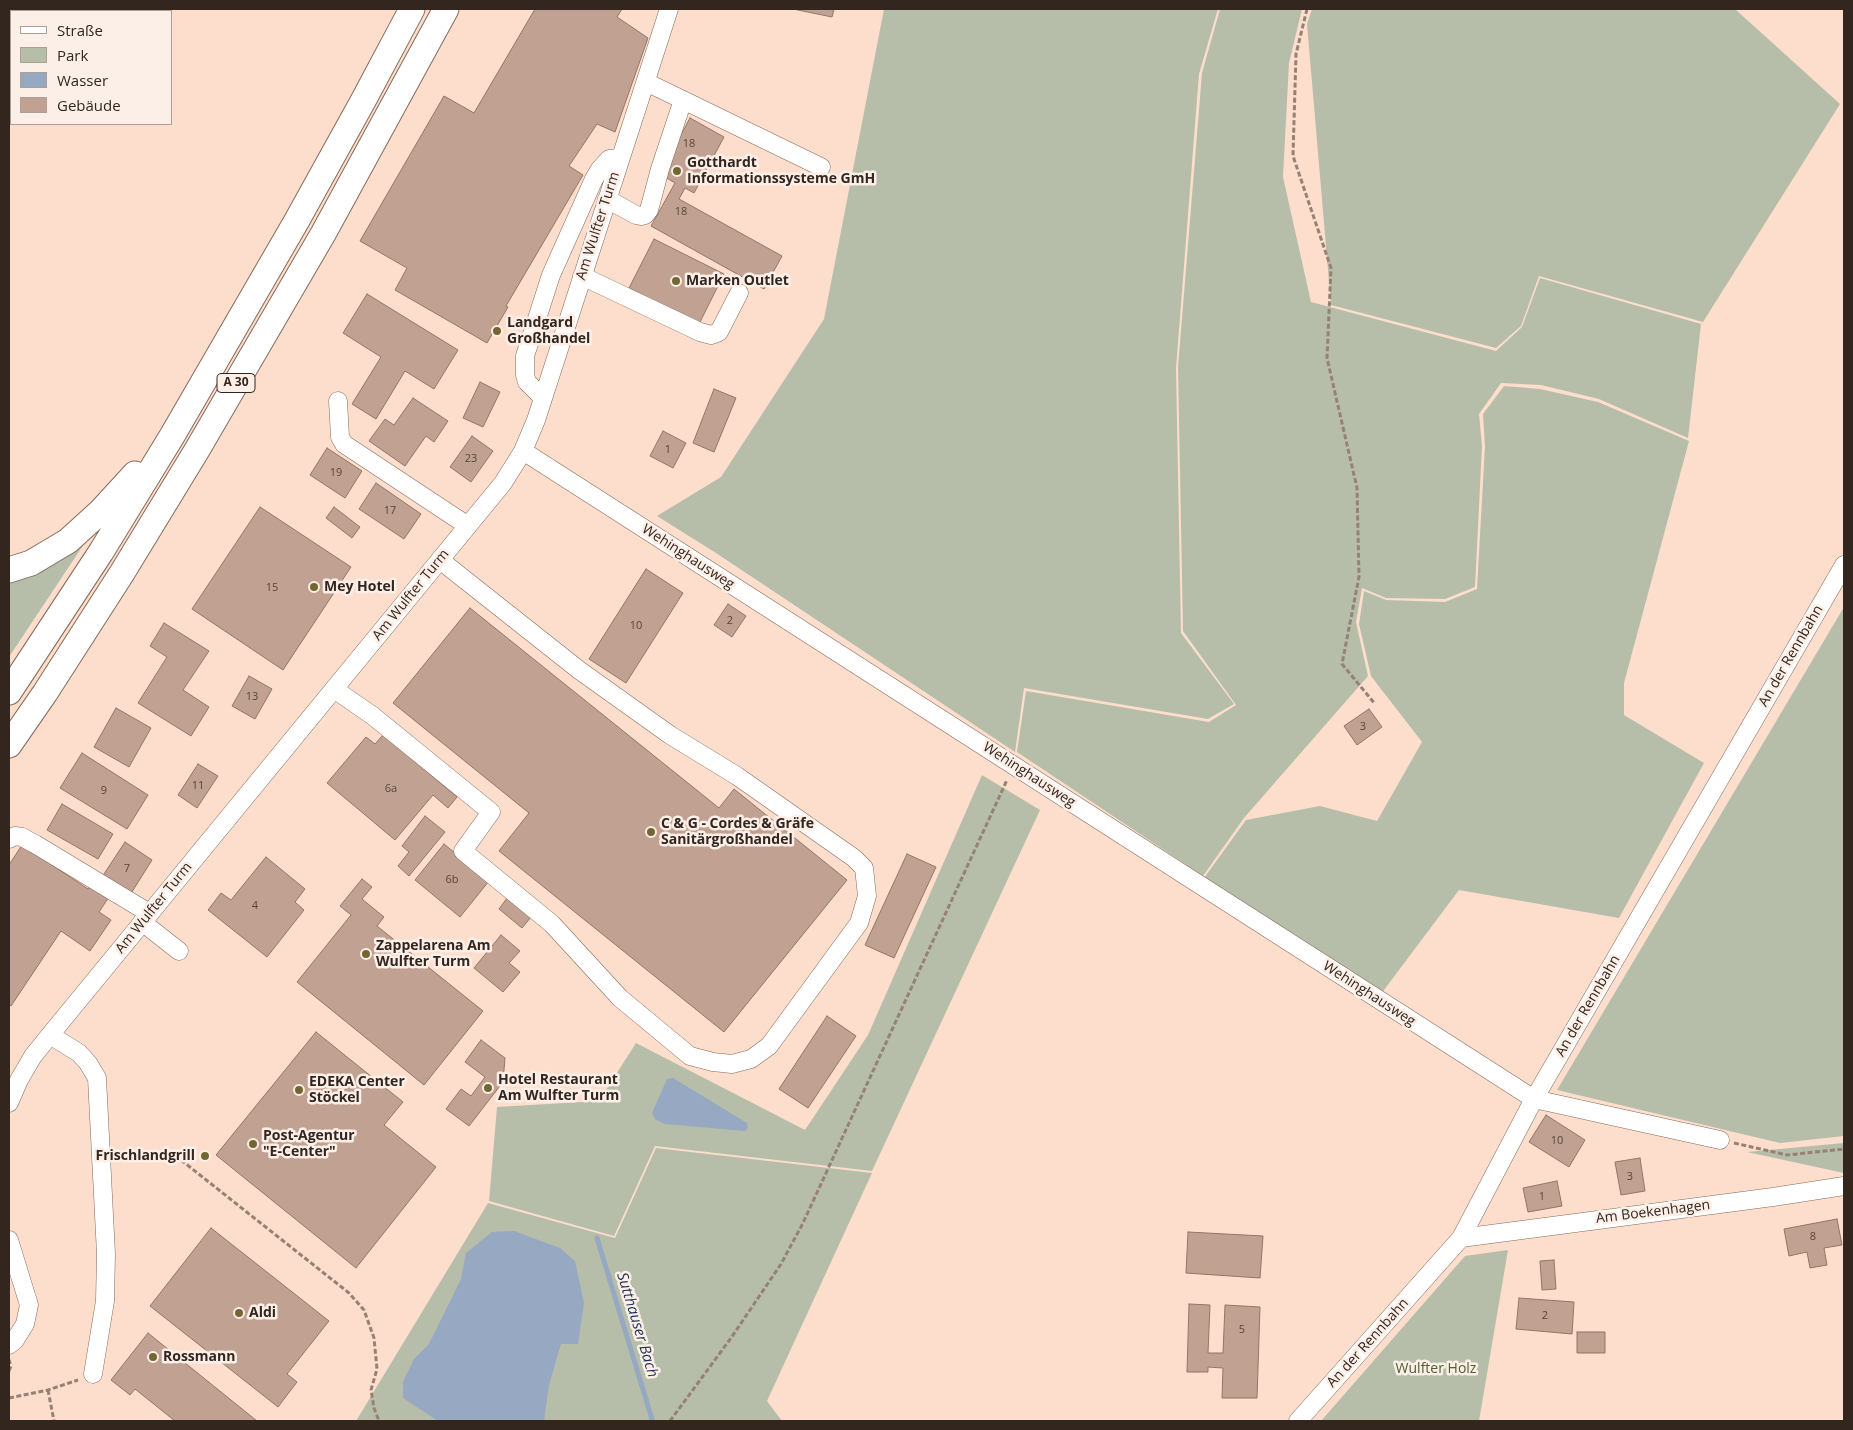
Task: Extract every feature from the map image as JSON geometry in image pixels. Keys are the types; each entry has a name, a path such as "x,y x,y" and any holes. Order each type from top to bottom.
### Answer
{"highway":[{"name":"A 30","path":"9,692 101,552 172,436 296,222 412,9"},
{"name":"A 30","path":"9,746 122,572 197,450 323,234 446,9"},
{"path":"9,570 31,563 68,541 101,511 172,436"}],"street":[{"name":"Am Wulfter Turm","path":"9,1103 19,1080 33,1056 50,1034 468,526 503,482 523,452 543,398 669,9"},
{"path":"646,82 821,166"},
{"path":"607,199 636,215 645,215 649,210 660,168 683,100"},
{"path":"543,398 527,382 525,356 551,275 594,179 600,169 610,159 620,158"},
{"path":"582,276 700,332 711,335 719,332 739,292"},
{"path":"338,401 340,437 344,444 468,526"},
{"name":"Wehinghausweg","path":"523,452 1534,1100"},
{"path":"334,689 373,716 491,812 463,851 552,924 620,998 690,1056 713,1062 732,1064 751,1059 770,1046 859,924 867,896 864,868 854,858 737,776 670,735 579,670 440,560"},
{"name":"An der Rennbahn","path":"1298,1421 1461,1238 1534,1100 1844,565"},
{"path":"9,839 15,836 29,840 146,918 179,951"},
{"path":"50,1034 88,1063 97,1078 106,1254 105,1301 93,1374"},
{"path":"1534,1100 1720,1140"},
{"name":"Am Boekenhagen","path":"1461,1238 1844,1186"},
{"path":"9,1240 29,1305 25,1324 15,1340 9,1345"}],"path":[{"path":"1307,9 1296,54 1292,156 1331,268 1327,358 1357,488 1359,577 1342,664 1376,704"},
{"path":"670,1421 731,1338 781,1264 803,1223 1014,766"},
{"path":"1720,1140 1787,1155 1844,1148"},
{"path":"181,1160 349,1293 364,1310 374,1338 377,1369 370,1390 379,1421"},
{"path":"9,1371 11,1366"},
{"path":"9,1398 48,1390 93,1374"},
{"path":"48,1390 54,1421"}],"green space":[{"path":"884,9 1218,9 1199,74 1176,368 1181,633 1234,704 1208,719 1024,688 1015,752 716,553 657,516 721,477 824,319"},
{"path":"1220,9 1302,9 1289,63 1283,177 1311,302 1496,351 1522,327 1540,278 1701,324 1688,438 1599,399 1541,385 1501,383 1479,414 1482,446 1475,587 1445,599 1386,598 1362,588 1356,622 1368,676 1244,818 1203,876 1017,752 1026,691 1209,722 1236,705 1183,631 1178,367 1202,73"},
{"path":"1312,9 1735,9 1840,104 1703,322 1539,276 1521,326 1496,348 1331,305 1307,24"},
{"path":"1504,386 1540,389 1598,402 1689,441 1624,683 1624,715 1704,763 1619,918 1459,890 1381,994 1204,878 1246,820 1320,806 1377,821 1422,742 1371,676 1359,624 1364,591 1386,600 1445,602 1477,589 1485,446 1483,414"},
{"path":"86,541 9,657 9,579"},
{"path":"1844,607 1844,1136 1780,1143 1557,1090"},
{"path":"982,775 1040,810 872,1171 655,1146 614,1236 489,1201 497,1107 599,1101 636,1043 805,1130 868,1035"},
{"path":"1844,1143 1844,1173 1747,1152"},
{"path":"656,1148 872,1173 767,1401 782,1421 356,1421 488,1203 615,1238"},
{"name":"Wulfter Holz","path":"1508,1250 1479,1421 1321,1421 1465,1256"}],"water":[{"path":"673,1078 747,1123 748,1128 745,1131 665,1124 655,1119 652,1113 667,1079"},
{"path":"514,1231 560,1248 575,1261 584,1303 578,1344 561,1344 549,1385 544,1421 438,1421 403,1398 403,1382 414,1359 429,1344 461,1279 466,1253 492,1232"}],"building":[{"path":"535,9 622,9 617,17 648,38 615,132 597,124 569,166 583,175 506,306 508,307 487,343 395,290 407,268 360,241 444,96 474,113"},
{"path":"793,9 834,9 832,17"},
{"path":"690,118 724,137 694,193 685,188 679,199 782,256 764,289 651,226 675,183 660,174"},
{"name":"Marken Outlet","path":"654,239 724,274 699,324 629,288"},
{"path":"367,294 458,350 434,389 405,371 376,419 352,404 381,357 343,333"},
{"path":"480,382 500,392 483,427 463,418"},
{"path":"714,389 736,398 714,452 693,443"},
{"path":"413,398 448,421 434,442 426,436 405,466 369,441 385,419 394,425"},
{"path":"663,431 686,443 673,468 650,456"},
{"path":"472,436 493,451 471,482 450,467"},
{"path":"327,448 362,471 345,498 310,475"},
{"path":"376,483 421,514 404,539 359,509"},
{"path":"260,507 351,567 283,670 192,609"},
{"path":"334,507 360,527 352,538 326,518"},
{"path":"646,569 683,593 626,683 589,659"},
{"path":"728,604 746,616 732,637 714,625"},
{"name":"C & G - Cordes & Gräfe Sanitärgroßhandel","path":"470,608 719,808 734,789 847,880 724,1032 499,851 529,813 393,703"},
{"path":"164,623 209,651 183,690 209,707 191,736 138,703 167,657 150,646"},
{"path":"249,676 272,689 255,719 232,706"},
{"path":"116,708 151,728 129,767 94,747"},
{"path":"1369,709 1382,727 1357,745 1344,726"},
{"path":"383,735 457,797 448,808 433,795 395,840 327,783 366,737 375,744"},
{"path":"82,753 148,795 127,829 60,788"},
{"path":"198,764 218,776 197,808 178,795"},
{"path":"62,804 113,834 98,859 47,830"},
{"path":"425,816 445,832 409,876 398,866 409,852 402,846"},
{"path":"125,842 152,860 130,895 102,877"},
{"path":"444,844 489,881 460,917 415,880"},
{"path":"22,845 88,889 91,885 109,897 99,912 111,920 90,951 61,931 11,1006 9,1004 9,865"},
{"path":"907,854 936,867 894,958 865,945"},
{"path":"266,857 305,889 295,902 304,910 267,957 208,910 221,893 231,900"},
{"name":"Zappelarena Am Wulfter Turm","path":"362,879 372,887 362,899 384,917 377,926 483,1011 424,1085 297,982 351,915 340,906"},
{"path":"507,898 531,917 522,928 499,909"},
{"path":"501,935 520,951 509,963 520,972 503,992 474,968"},
{"path":"827,1016 856,1036 808,1108 779,1089"},
{"path":"316,1032 403,1102 384,1125 436,1167 356,1268 216,1155"},
{"path":"481,1040 505,1058 503,1082 469,1126 446,1109 461,1089 471,1096 485,1077 465,1062"},
{"path":"1546,1115 1585,1140 1569,1167 1529,1142"},
{"path":"1640,1158 1645,1191 1621,1195 1615,1162"},
{"path":"1557,1181 1562,1206 1528,1212 1523,1188"},
{"path":"1837,1219 1842,1245 1824,1248 1827,1265 1810,1268 1807,1252 1789,1256 1784,1229"},
{"name":"Aldi","path":"211,1228 329,1321 287,1374 297,1382 278,1407 150,1306"},
{"path":"1188,1232 1263,1236 1260,1278 1186,1273"},
{"path":"1554,1260 1556,1289 1542,1290 1540,1261"},
{"path":"1519,1298 1574,1302 1572,1334 1516,1329"},
{"path":"1189,1304 1210,1305 1208,1353 1223,1353 1225,1305 1260,1307 1257,1398 1222,1398 1223,1368 1208,1367 1208,1372 1187,1372"},
{"path":"1577,1332 1605,1332 1605,1353 1577,1353"},
{"name":"Rossmann","path":"148,1333 257,1421 175,1421 135,1389 130,1395 111,1380"}],"waterway":[{"name":"Sutthauser Bach","path":"597,1238 652,1419"}],"place":[{"name":"Gotthardt Informationssysteme GmH","path":"677,171"},
{"name":"Marken Outlet","path":"676,281"},
{"name":"Landgard Großhandel","path":"497,331"},
{"name":"Mey Hotel","path":"314,587"},
{"name":"C & G - Cordes & Gräfe Sanitärgroßhandel","path":"651,832"},
{"name":"Zappelarena Am Wulfter Turm","path":"366,954"},
{"name":"Hotel Restaurant Am Wulfter Turm","path":"488,1088"},
{"name":"EDEKA Center Stöckel","path":"299,1090"},
{"name":"Post-Agentur \"E-Center\"","path":"253,1144"},
{"name":"Frischlandgrill","path":"205,1156"},
{"name":"Aldi","path":"239,1313"},
{"name":"Rossmann","path":"153,1357"}]}
